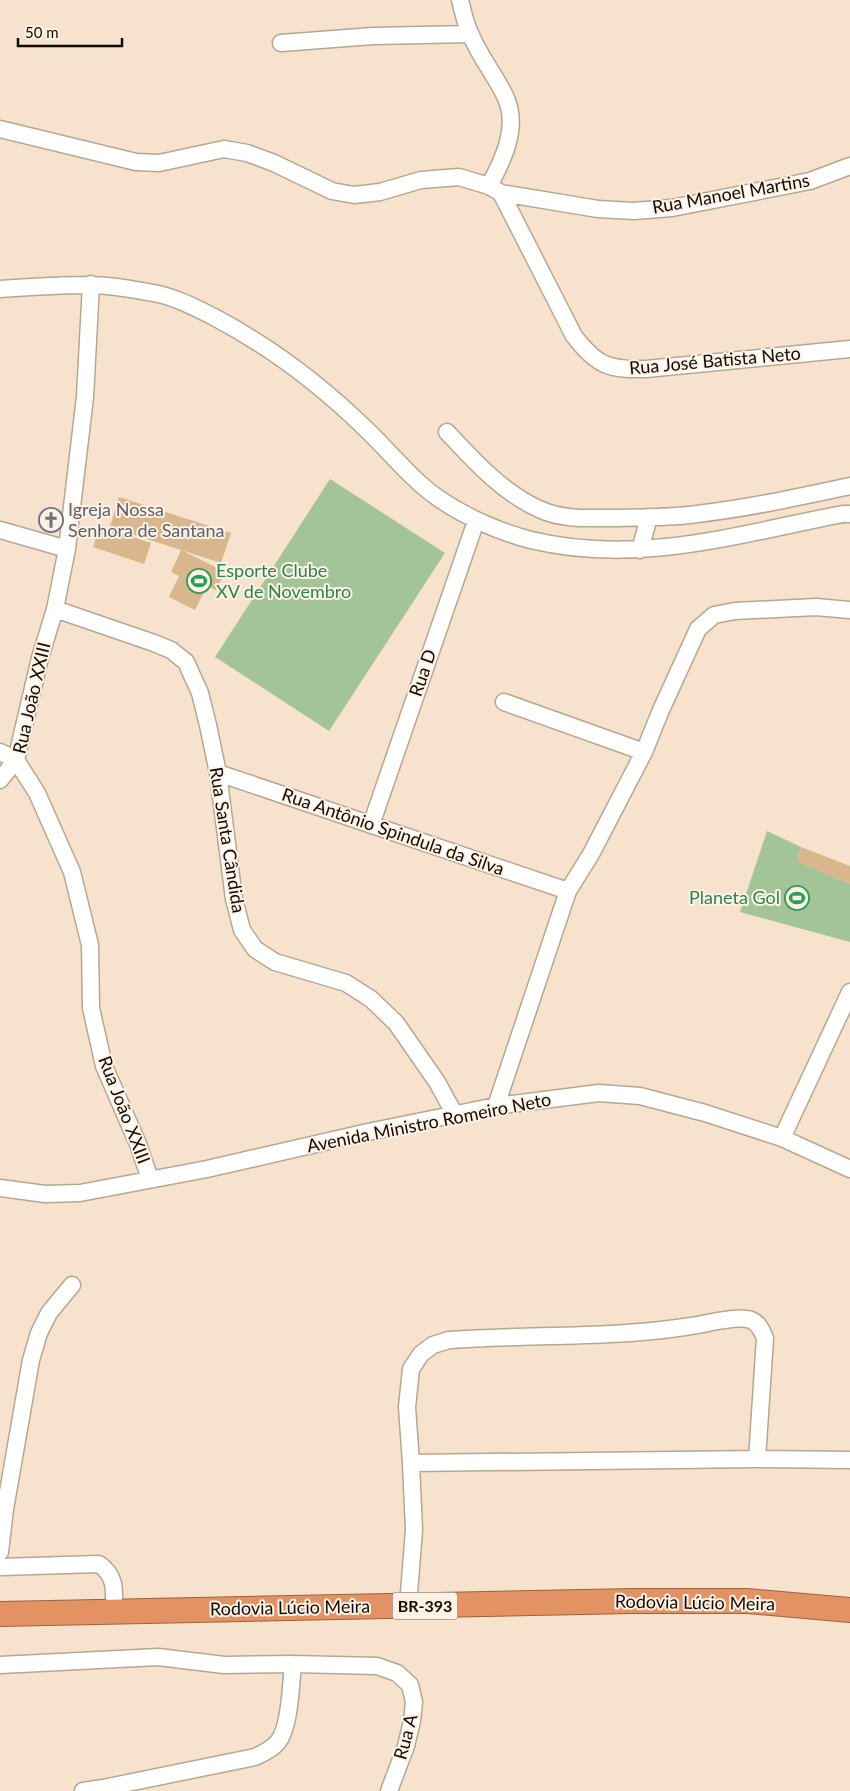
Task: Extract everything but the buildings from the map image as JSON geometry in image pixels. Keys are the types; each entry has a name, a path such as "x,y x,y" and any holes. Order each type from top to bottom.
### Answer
{"highway":[{"name":"Rodovia Lúcio Meira","path":"0,1614 747,1601 850,1610"}],"street":[{"path":"460,0 470,34 506,99 510,119 508,144 495,189"},
{"path":"281,43 382,36 470,34"},
{"name":"Rua Manoel Martins","path":"0,129 136,162 159,163 224,149 247,153 274,163 332,192 354,195 380,192 421,180 459,177 495,189 598,209 634,211 672,208 810,182 850,166"},
{"name":"Rua José Batista Neto","path":"495,189 574,336 588,354 603,364 624,370 646,369 850,349"},
{"path":"0,289 91,284 160,294 194,306 243,332 312,382 438,498 476,521 529,539 571,547 640,550 711,542 766,529 850,514"},
{"name":"Rua João XXIII","path":"91,284 85,396 67,549 55,608 40,658 16,760 37,793 72,872 90,946 91,1008 104,1066 138,1144 150,1179"},
{"path":"447,432 481,469 503,487 540,510 571,518 696,514 755,506 850,486"},
{"path":"640,550 649,517"},
{"name":"Rua D","path":"371,825 476,521"},
{"path":"0,530 67,549"},
{"path":"496,1106 568,891 591,854 644,752 672,683 698,629 714,615 735,611 816,607 850,610"},
{"name":"Rua Santa Cândida","path":"55,608 172,650 186,662 200,693 218,773 234,899 242,930 255,949 275,962 346,983 371,999 401,1030 437,1082 455,1115"},
{"path":"504,702 644,752"},
{"path":"0,752 16,760 0,780"},
{"name":"Rua Antônio Spindula da Silva","path":"218,773 568,891"},
{"path":"782,1138 850,992"},
{"name":"Avenida Ministro Romeiro Neto","path":"0,1188 45,1194 80,1193 207,1169 368,1132 496,1106 599,1093 640,1096 705,1113 782,1138 850,1169"},
{"path":"0,1552 5,1509 31,1360 39,1333 49,1313 72,1285"},
{"path":"408,1606 414,1530 408,1407 411,1369 421,1354 433,1345 450,1340 579,1336 672,1329 738,1319 751,1320 760,1327 766,1338 757,1459"},
{"path":"411,1463 757,1459 850,1460"},
{"path":"0,1567 99,1564 111,1576 114,1586 114,1612"},
{"path":"0,1665 158,1657 224,1665 292,1664 287,1717 279,1740 268,1751 255,1758 112,1787 83,1791"},
{"name":"Rua A","path":"292,1664 377,1666 397,1673 410,1684 414,1702 412,1721 406,1746 389,1791"}],"green space":[{"path":"330,479 445,553 329,731 215,657"},
{"name":"Planeta Gol","path":"767,831 801,847 797,861 850,884 850,942 740,912"}],"place":[{"name":"Igreja Nossa Senhora de Santana","path":"51,520"},
{"name":"Esporte Clube XV de Novembro","path":"199,581"},
{"name":"Planeta Gol","path":"797,898"}]}
